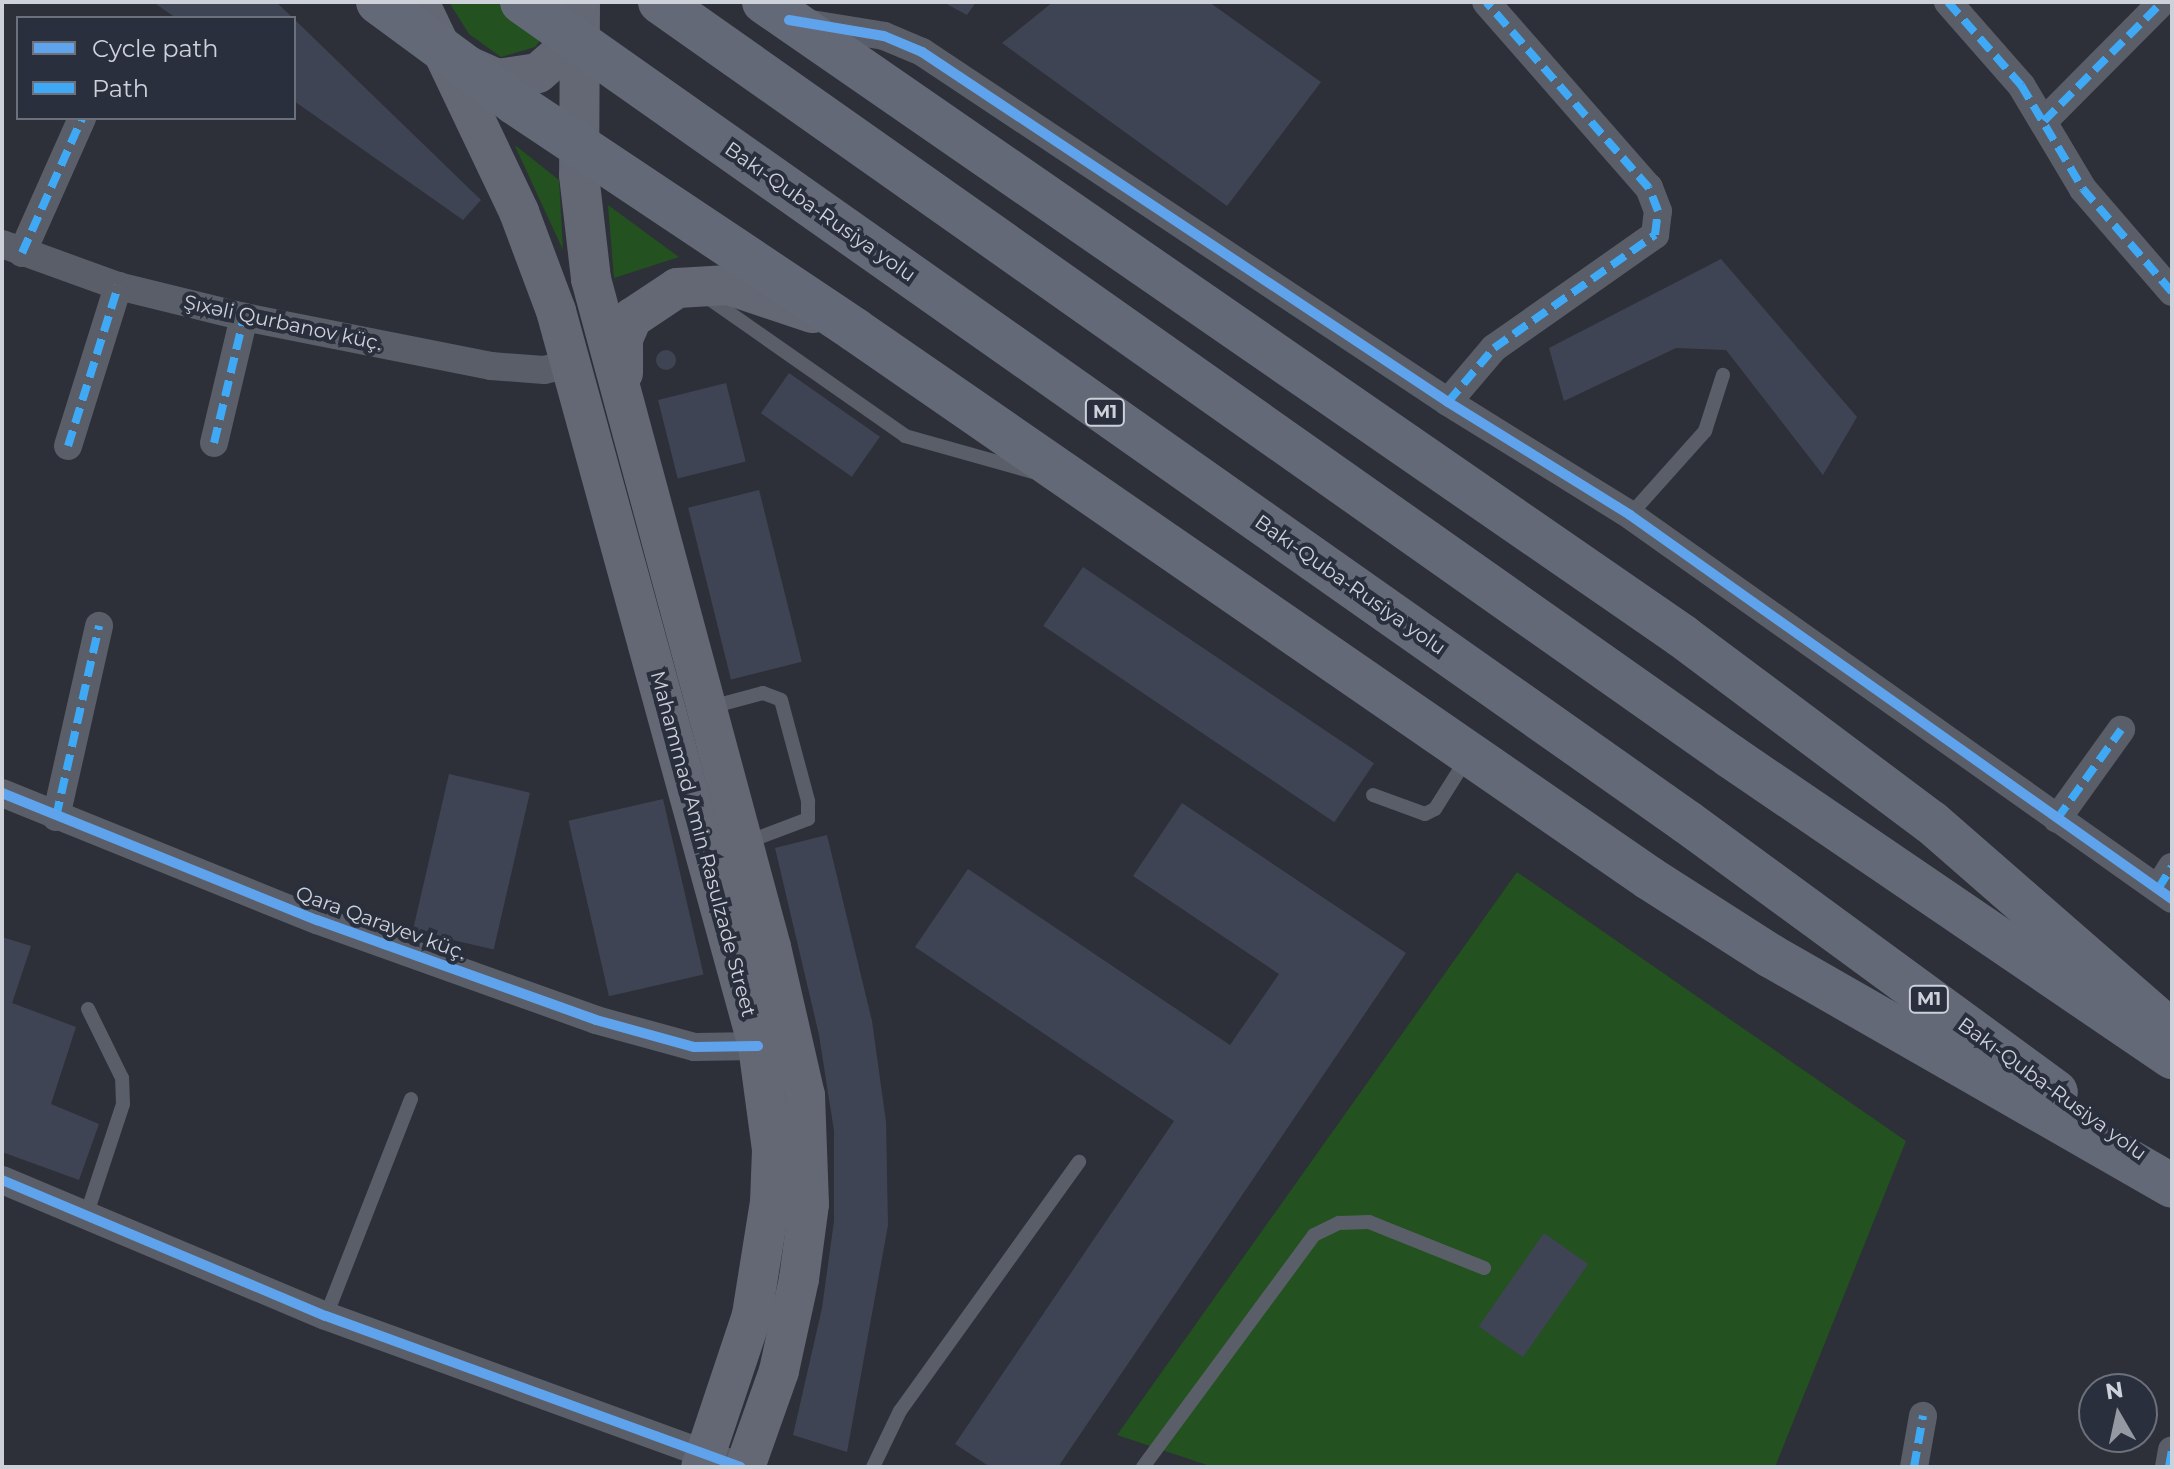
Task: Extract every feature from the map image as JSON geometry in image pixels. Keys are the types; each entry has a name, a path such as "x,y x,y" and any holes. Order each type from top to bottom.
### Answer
{"highway":[{"path":"378,2 441,50 855,330 1469,754 1771,956 2172,1186"},
{"name":"Bakı-Quba-Rusiya yolu","path":"522,2 1687,822 2172,1176"},
{"path":"660,2 1730,756 2172,1057"},
{"path":"776,11 1682,636 1931,822 2172,1032"}],"main road":[{"name":"Mahammad Amin Rasulzade Street","path":"419,2 535,251 570,364 758,1046 772,1150 770,1202 723,1464"},
{"path":"441,50 497,79 538,73 562,52 578,2"},
{"path":"578,2 583,230 626,413"},
{"path":"626,413 622,354 627,326 661,294 690,285 729,285 855,330"},
{"name":"Mahammad Amin Rasulzade Street","path":"626,413 794,1038 810,1150 809,1204 791,1321 723,1464"}],"street":[{"path":"1448,402 1494,348 1655,235 1658,211 1649,188 1486,2"},
{"path":"1948,2 2004,64 2044,121 2083,189 2172,292"},
{"path":"2044,121 2162,2"},
{"path":"776,11 884,36 922,52 1448,402 1630,515 2057,819 2167,885"},
{"path":"12,249 81,120"},
{"name":"Şıxəli Qurbanov küç.","path":"12,249 118,286 244,317 491,366 544,370 570,364"},
{"path":"68,446 118,286"},
{"path":"214,443 244,317"},
{"path":"56,817 99,626"},
{"path":"2057,819 2121,730"},
{"name":"Qara Qarayev küç.","path":"2,793 317,920 596,1020 694,1047 758,1046"},
{"path":"2,1180 326,1316 723,1464"},
{"path":"1914,1467 1923,1416"},
{"path":"2169,1467 2172,1450"}],"lane":[{"path":"690,285 915,441 1076,483"},
{"path":"1630,515 1705,431 1723,375"},
{"path":"705,708 763,693 781,700 808,801 808,819 799,827 743,844"},
{"path":"1373,795 1425,814 1435,809 1469,754"},
{"path":"86,1216 123,1104 122,1078 88,1009"},
{"path":"326,1316 411,1099"},
{"path":"873,1467 900,1411 1079,1162"},
{"path":"1143,1467 1314,1235 1339,1223 1369,1222 1484,1268"}],"green space":[{"path":"449,2 553,2 547,31 535,47 501,57 469,34"},
{"path":"515,146 559,180 563,250"},
{"path":"608,205 679,257 614,278"},
{"path":"1517,872 1906,1141 1775,1467 1213,1467 1117,1435"}],"building":[{"path":"153,2 276,2 291,16 173,16"},
{"path":"943,2 976,2 967,15"},
{"path":"1053,2 1209,2 1321,82 1227,206 1002,43"},
{"path":"296,21 481,200 463,220 296,102"},
{"path":"1721,259 1857,417 1823,475 1726,350 1676,348 1564,401 1549,348"},
{"path":"666,350 673,353 676,360 673,367 666,370 659,367 656,360 659,353"},
{"path":"789,373 880,437 852,477 761,413"},
{"path":"726,383 746,462 678,479 658,400"},
{"path":"759,490 802,662 731,679 688,508"},
{"path":"1083,567 1374,763 1334,822 1043,626"},
{"path":"449,774 530,793 494,950 413,931"},
{"path":"663,799 703,974 609,996 568,821"},
{"path":"1182,803 1406,953 1058,1467 990,1467 955,1444 1174,1121 915,947 968,869 1230,1045 1279,974 1133,876"},
{"path":"827,835 872,1021 886,1122 888,1225 847,1452 793,1435 822,1308 834,1221 834,1131 819,1035 775,848"},
{"path":"2,937 31,946 12,1003 76,1027 51,1104 99,1124 79,1180 2,1152"},
{"path":"1544,1233 1588,1264 1523,1357 1479,1326"}],"marked path":[{"path":"1448,402 1494,348 1655,235 1658,211 1649,188 1486,2"},
{"path":"1948,2 2021,85 2083,189 2172,292"},
{"path":"2044,121 2162,2"},
{"path":"22,253 81,120"},
{"path":"68,446 118,286"},
{"path":"214,443 244,317"},
{"path":"56,817 99,626"},
{"path":"2057,819 2121,730"},
{"path":"2158,889 2172,867"},
{"path":"1914,1467 1923,1416"},
{"path":"2169,1467 2172,1450"}],"cycle path":[{"path":"789,20 884,36 922,52 1448,402 1630,515 2172,899"},
{"path":"2,793 317,920 596,1020 694,1047 758,1046"},
{"path":"2,1180 326,1316 740,1467"}]}
